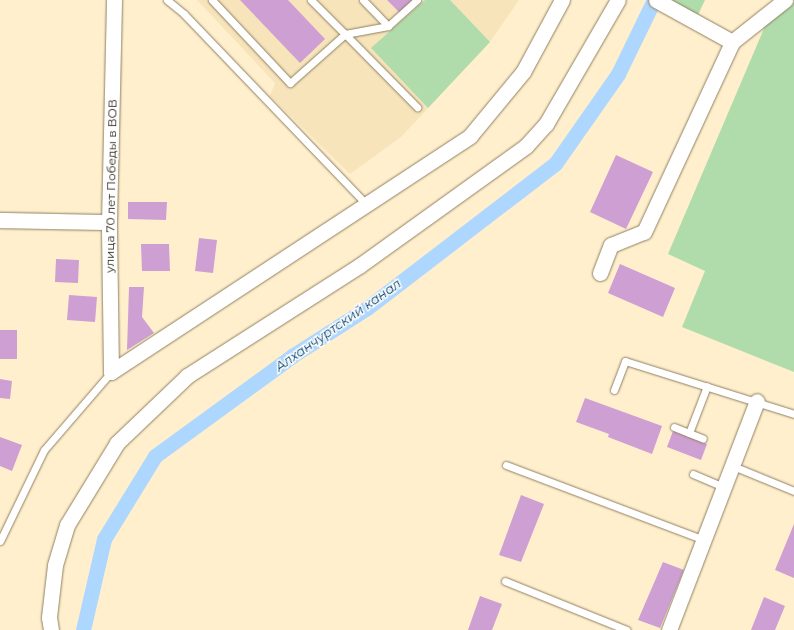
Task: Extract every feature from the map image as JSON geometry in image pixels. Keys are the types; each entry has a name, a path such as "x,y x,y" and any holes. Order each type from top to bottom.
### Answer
{"street":[{"name":"улица 70 лет Победы в ВОВ","path":"111,372 109,222 114,0"},
{"path":"111,372 470,136 522,72 562,0"},
{"path":"51,630 49,617 55,565 67,525 117,443 187,376 359,266 526,146 546,124 618,0"},
{"path":"656,0 732,42"},
{"path":"600,273 611,245 644,232 732,42 785,0"},
{"path":"0,220 109,222"},
{"path":"669,630 758,401"}],"lane":[{"path":"167,0 184,14 366,204"},
{"path":"212,0 290,83 345,34 388,26 417,0"},
{"path":"311,0 417,107"},
{"path":"363,0 388,26"},
{"path":"614,390 625,361 758,401 794,414"},
{"path":"0,541 44,450 111,372"},
{"path":"689,433 707,386"},
{"path":"674,427 704,439"},
{"path":"506,465 704,540"},
{"path":"733,466 794,491"},
{"path":"693,474 724,487"},
{"path":"505,581 627,630"}],"shaded area":[{"path":"197,0 519,0 490,42 401,137 350,174 270,96 275,83"}],"green space":[{"path":"425,0 450,0 490,42 428,108 371,48"},
{"path":"656,0 705,0 695,21"},
{"path":"794,2 794,372 682,327 705,271 668,254 768,19"}],"building":[{"path":"240,0 288,0 325,39 300,63"},
{"path":"387,0 414,0 400,13"},
{"path":"616,155 653,172 626,229 590,212"},
{"path":"128,202 167,202 166,220 128,219"},
{"path":"199,238 217,240 213,273 195,271"},
{"path":"141,244 169,244 170,271 142,271"},
{"path":"56,259 79,260 78,283 55,282"},
{"path":"620,264 675,288 663,317 608,293"},
{"path":"129,287 144,287 142,317 154,333 127,350"},
{"path":"69,295 97,297 95,322 67,320"},
{"path":"0,330 17,330 17,359 0,359"},
{"path":"0,379 12,381 10,399 0,398"},
{"path":"585,398 662,426 652,454 608,437 609,434 576,422"},
{"path":"673,431 707,444 701,460 667,447"},
{"path":"0,437 22,445 12,471 0,466"},
{"path":"521,495 544,504 521,562 499,555"},
{"path":"794,524 794,578 775,570"},
{"path":"663,562 684,570 660,628 638,620"},
{"path":"480,596 502,604 492,630 468,630"},
{"path":"764,597 785,606 775,630 751,630"}],"waterway":[{"name":"Алханчуртский канал","path":"83,630 104,539 155,456 292,356 367,308 555,164 618,74 654,0"}]}
